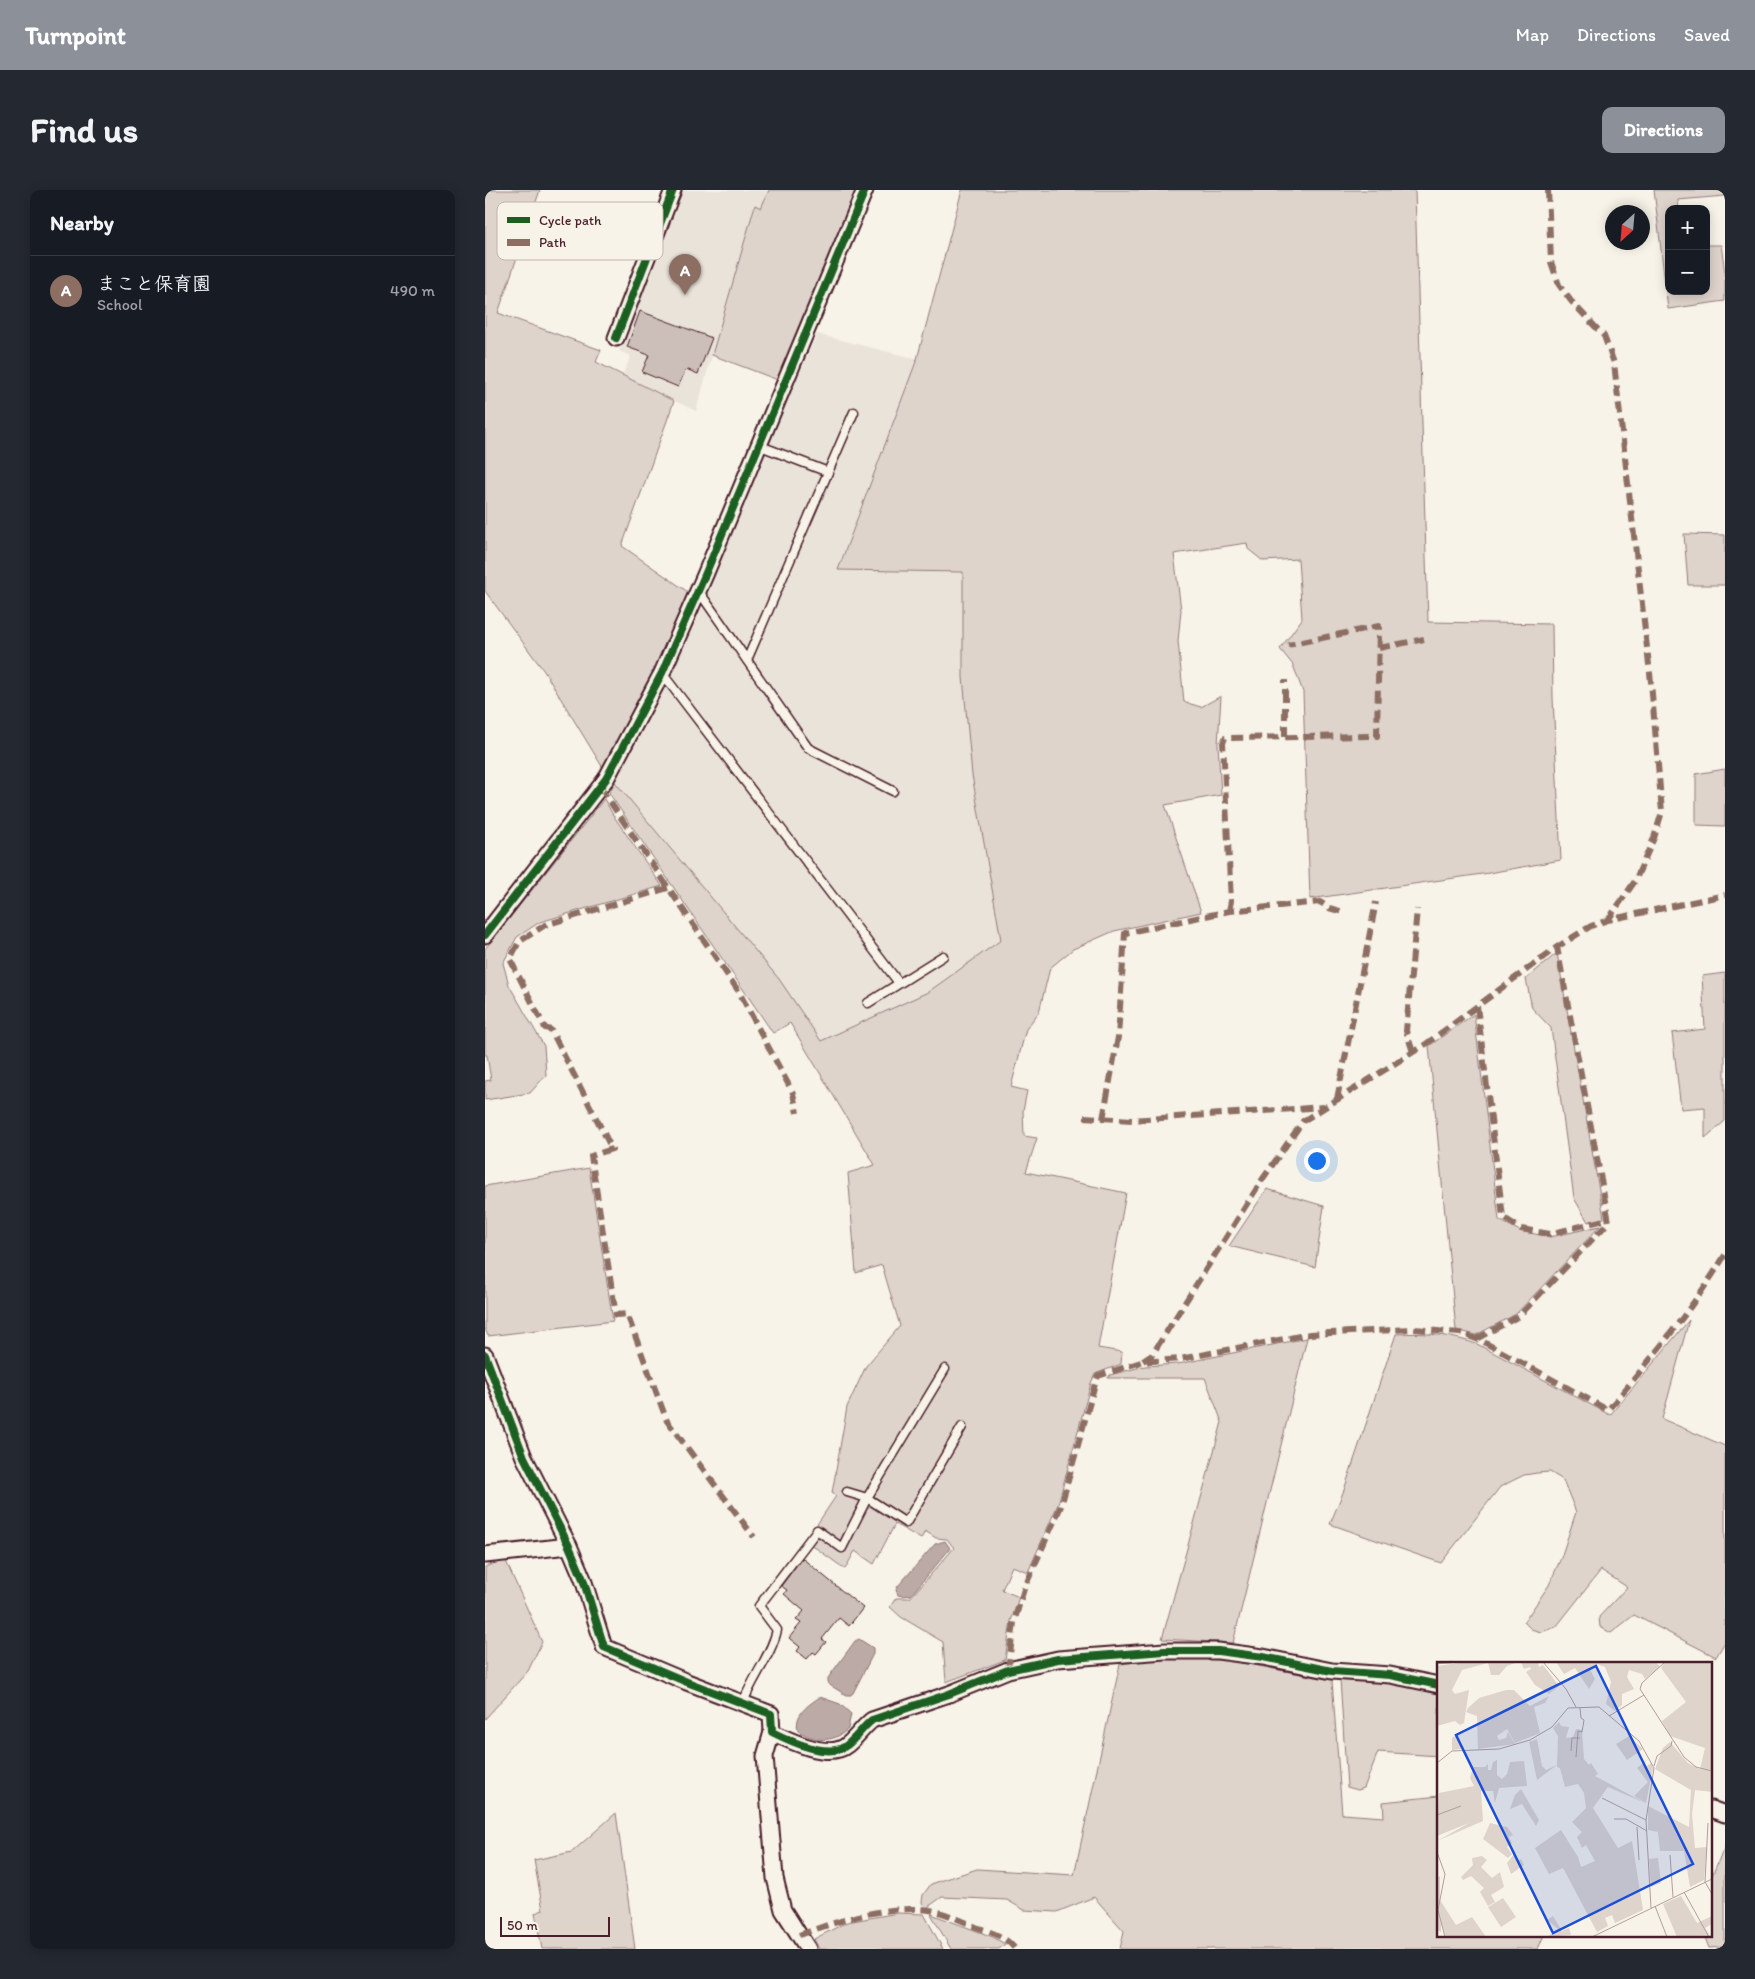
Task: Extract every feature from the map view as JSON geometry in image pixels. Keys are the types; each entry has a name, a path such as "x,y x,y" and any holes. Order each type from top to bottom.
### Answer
{"street":[{"path":"663,216 673,190"},
{"path":"485,935 606,779 662,672 865,190"},
{"path":"616,338 646,260"},
{"path":"485,1355 524,1457 569,1546 583,1580 604,1647 687,1682 771,1714 772,1732 765,1756 775,1878 783,1910 808,1949"},
{"path":"485,1555 569,1546"},
{"path":"772,1732 810,1748 841,1749 872,1720 940,1697 1008,1670 1058,1660 1165,1651 1218,1651 1332,1671 1390,1675 1437,1685"},
{"path":"1713,1810 1725,1814"}],"lane":[{"path":"747,660 854,412"},
{"path":"758,445 828,472"},
{"path":"698,590 808,748 893,791"},
{"path":"662,672 899,983"},
{"path":"868,1003 943,956"},
{"path":"743,1703 748,1688 774,1643 777,1630 759,1606 817,1530 842,1548 867,1498 945,1369"},
{"path":"847,1492 867,1498 906,1522 962,1427"}],"shaded area":[{"path":"485,190 540,190 536,202 497,202 497,260 516,260 498,313 601,350 596,362 674,401 622,546 688,592 655,670 603,768 544,671 485,591"},
{"path":"681,190 769,190 761,208 755,206 696,411 622,376 631,356 619,351 654,260 663,260 663,237"},
{"path":"769,190 858,190 778,380 712,355 755,205 761,208"},
{"path":"962,190 1415,190 1428,622 1552,624 1553,698 1561,860 1489,873 1310,899 1303,692 1293,665 1280,649 1302,619 1298,559 1263,561 1248,549 1247,543 1174,554 1181,610 1178,641 1184,702 1201,707 1221,696 1218,744 1221,795 1165,805 1201,912 1114,931 1073,949 1050,968 1039,1012 1026,1029 1011,1087 1027,1091 1023,1111 1024,1136 1037,1138 1026,1172 1126,1193 1098,1348 1122,1352 1121,1364 1095,1374 1058,1504 1028,1572 1012,1566 1002,1590 1019,1597 1011,1621 1005,1660 946,1682 943,1642 901,1617 890,1607 896,1598 910,1598 954,1548 947,1539 936,1538 925,1531 921,1539 895,1524 874,1564 855,1551 845,1569 806,1541 836,1496 832,1493 847,1407 866,1366 900,1326 882,1265 856,1273 848,1173 875,1165 790,1023 773,1033 609,793 615,782 779,979 821,1041 928,992 1001,940 972,775 963,677 963,572 838,570 917,359"},
{"path":"1654,190 1725,190 1725,196 1678,200 1679,205 1665,205 1665,284"},
{"path":"1710,245 1721,245 1725,272 1725,301 1668,309 1666,295 1710,295"},
{"path":"817,334 917,359 838,569 963,572 963,677 972,775 1002,940 928,992 821,1041 779,979 615,782 669,681 766,448"},
{"path":"1684,534 1725,535 1725,585 1688,585"},
{"path":"1725,769 1725,826 1696,825 1696,774"},
{"path":"604,799 662,886 540,922 517,937 503,963 509,985 544,1046 546,1075 530,1093 485,1100 485,1081 491,1080 487,1055 485,1055 485,949"},
{"path":"1557,953 1604,1218 1588,1222 1574,1198 1551,1028 1532,1008 1526,979"},
{"path":"1725,973 1725,1121 1705,1138 1705,1107 1681,1109 1672,1033 1705,1029 1702,976"},
{"path":"1474,1014 1499,1220 1520,1231 1550,1237 1600,1226 1516,1314 1476,1335 1456,1330 1429,1046"},
{"path":"589,1168 613,1321 488,1336 485,1329 485,1186"},
{"path":"1267,1189 1324,1206 1315,1267 1229,1246"},
{"path":"1689,1320 1662,1419 1725,1446 1725,1642 1716,1657 1634,1615 1611,1633 1600,1627 1599,1617 1627,1587 1601,1570 1556,1627 1541,1632 1531,1629 1524,1622 1549,1585 1561,1558 1576,1512 1563,1480 1550,1472 1524,1475 1500,1487 1441,1563 1330,1524 1344,1490 1396,1334 1438,1335 1479,1345 1610,1415"},
{"path":"1307,1338 1233,1643 1162,1639 1222,1422 1205,1378 1108,1378 1110,1375 1145,1366 1178,1364"},
{"path":"945,1541 950,1548 911,1595 898,1595 896,1590 898,1586 935,1544"},
{"path":"505,1559 542,1642 528,1671 485,1719 485,1567"},
{"path":"859,1639 873,1648 873,1654 853,1693 846,1695 828,1684 828,1678 855,1641"},
{"path":"1166,1658 1227,1660 1332,1680 1342,1814 1384,1817 1383,1802 1437,1796 1437,1936 1544,1936 1538,1949 1120,1949 1124,1931 1094,1897 1057,1912 1024,1910 1007,1900 942,1897 925,1909 922,1902 923,1895 931,1884 977,1869 1074,1875 1120,1664"},
{"path":"1340,1679 1388,1681 1437,1692 1437,1756 1378,1752 1364,1788 1358,1790 1347,1787"},
{"path":"820,1697 840,1704 851,1714 848,1729 830,1739 817,1739 798,1731 797,1725 800,1715"},
{"path":"616,1813 635,1949 542,1949 535,1913 543,1910 534,1860 572,1852"},
{"path":"1725,1846 1725,1947 1709,1948 1704,1936 1713,1936 1713,1873"},
{"path":"898,1913 924,1914 943,1949 819,1949 814,1939 847,1922"},
{"path":"931,1914 993,1937 1005,1944 999,1949 951,1949"}],"building":[{"path":"640,311 712,338 698,374 686,369 678,387 642,372 649,355 627,347"},
{"path":"802,1558 863,1608 849,1626 839,1618 822,1639 826,1642 816,1654 813,1652 807,1659 797,1651 800,1647 789,1638 801,1623 796,1620 804,1611 784,1594 787,1590 781,1586"}],"marked path":[{"path":"1548,190 1551,262 1559,285 1571,301 1604,336 1614,363 1651,682 1662,812 1654,838 1635,881 1608,920"},
{"path":"1229,911 1231,901 1223,743 1225,738 1377,736 1379,626 1288,645"},
{"path":"1379,648 1424,639"},
{"path":"1285,680 1285,737"},
{"path":"600,787 739,992 793,1093 797,1113"},
{"path":"668,888 545,925 519,942 510,959 545,1028 551,1030 612,1149 591,1156 616,1315 627,1314 667,1421 754,1537"},
{"path":"1143,1361 1152,1355 1262,1180 1303,1121 1426,1044 1557,947 1591,926 1608,920 1725,895"},
{"path":"1103,1119 1118,1037 1125,933 1229,911 1320,902 1329,908 1343,912"},
{"path":"1337,1099 1376,902"},
{"path":"1413,1052 1406,1031 1417,909"},
{"path":"1476,1339 1519,1316 1609,1222 1557,947"},
{"path":"1477,1006 1503,1217 1521,1229 1550,1234 1608,1219"},
{"path":"1084,1117 1132,1120 1324,1107"},
{"path":"1008,1670 1014,1622 1024,1589 1061,1506 1098,1376 1141,1362 1180,1359 1310,1334 1414,1329 1460,1333 1482,1341 1608,1410 1655,1354 1712,1276 1725,1255"},
{"path":"799,1935 863,1915 896,1910 929,1910 947,1915 997,1935 1015,1949"}],"cycle path":[{"path":"663,216 673,190"},
{"path":"485,935 606,779 662,673 705,575 865,190"},
{"path":"616,338 646,260"},
{"path":"485,1355 524,1457 569,1546 583,1579 604,1647 687,1682 771,1714 772,1732 809,1748 830,1751 839,1749 847,1745 872,1720 949,1694 1008,1670 1058,1659 1165,1651 1218,1651 1263,1657 1332,1671 1390,1675 1437,1685"}],"place":[{"name":"まこと保育園","path":"685,295"}]}
